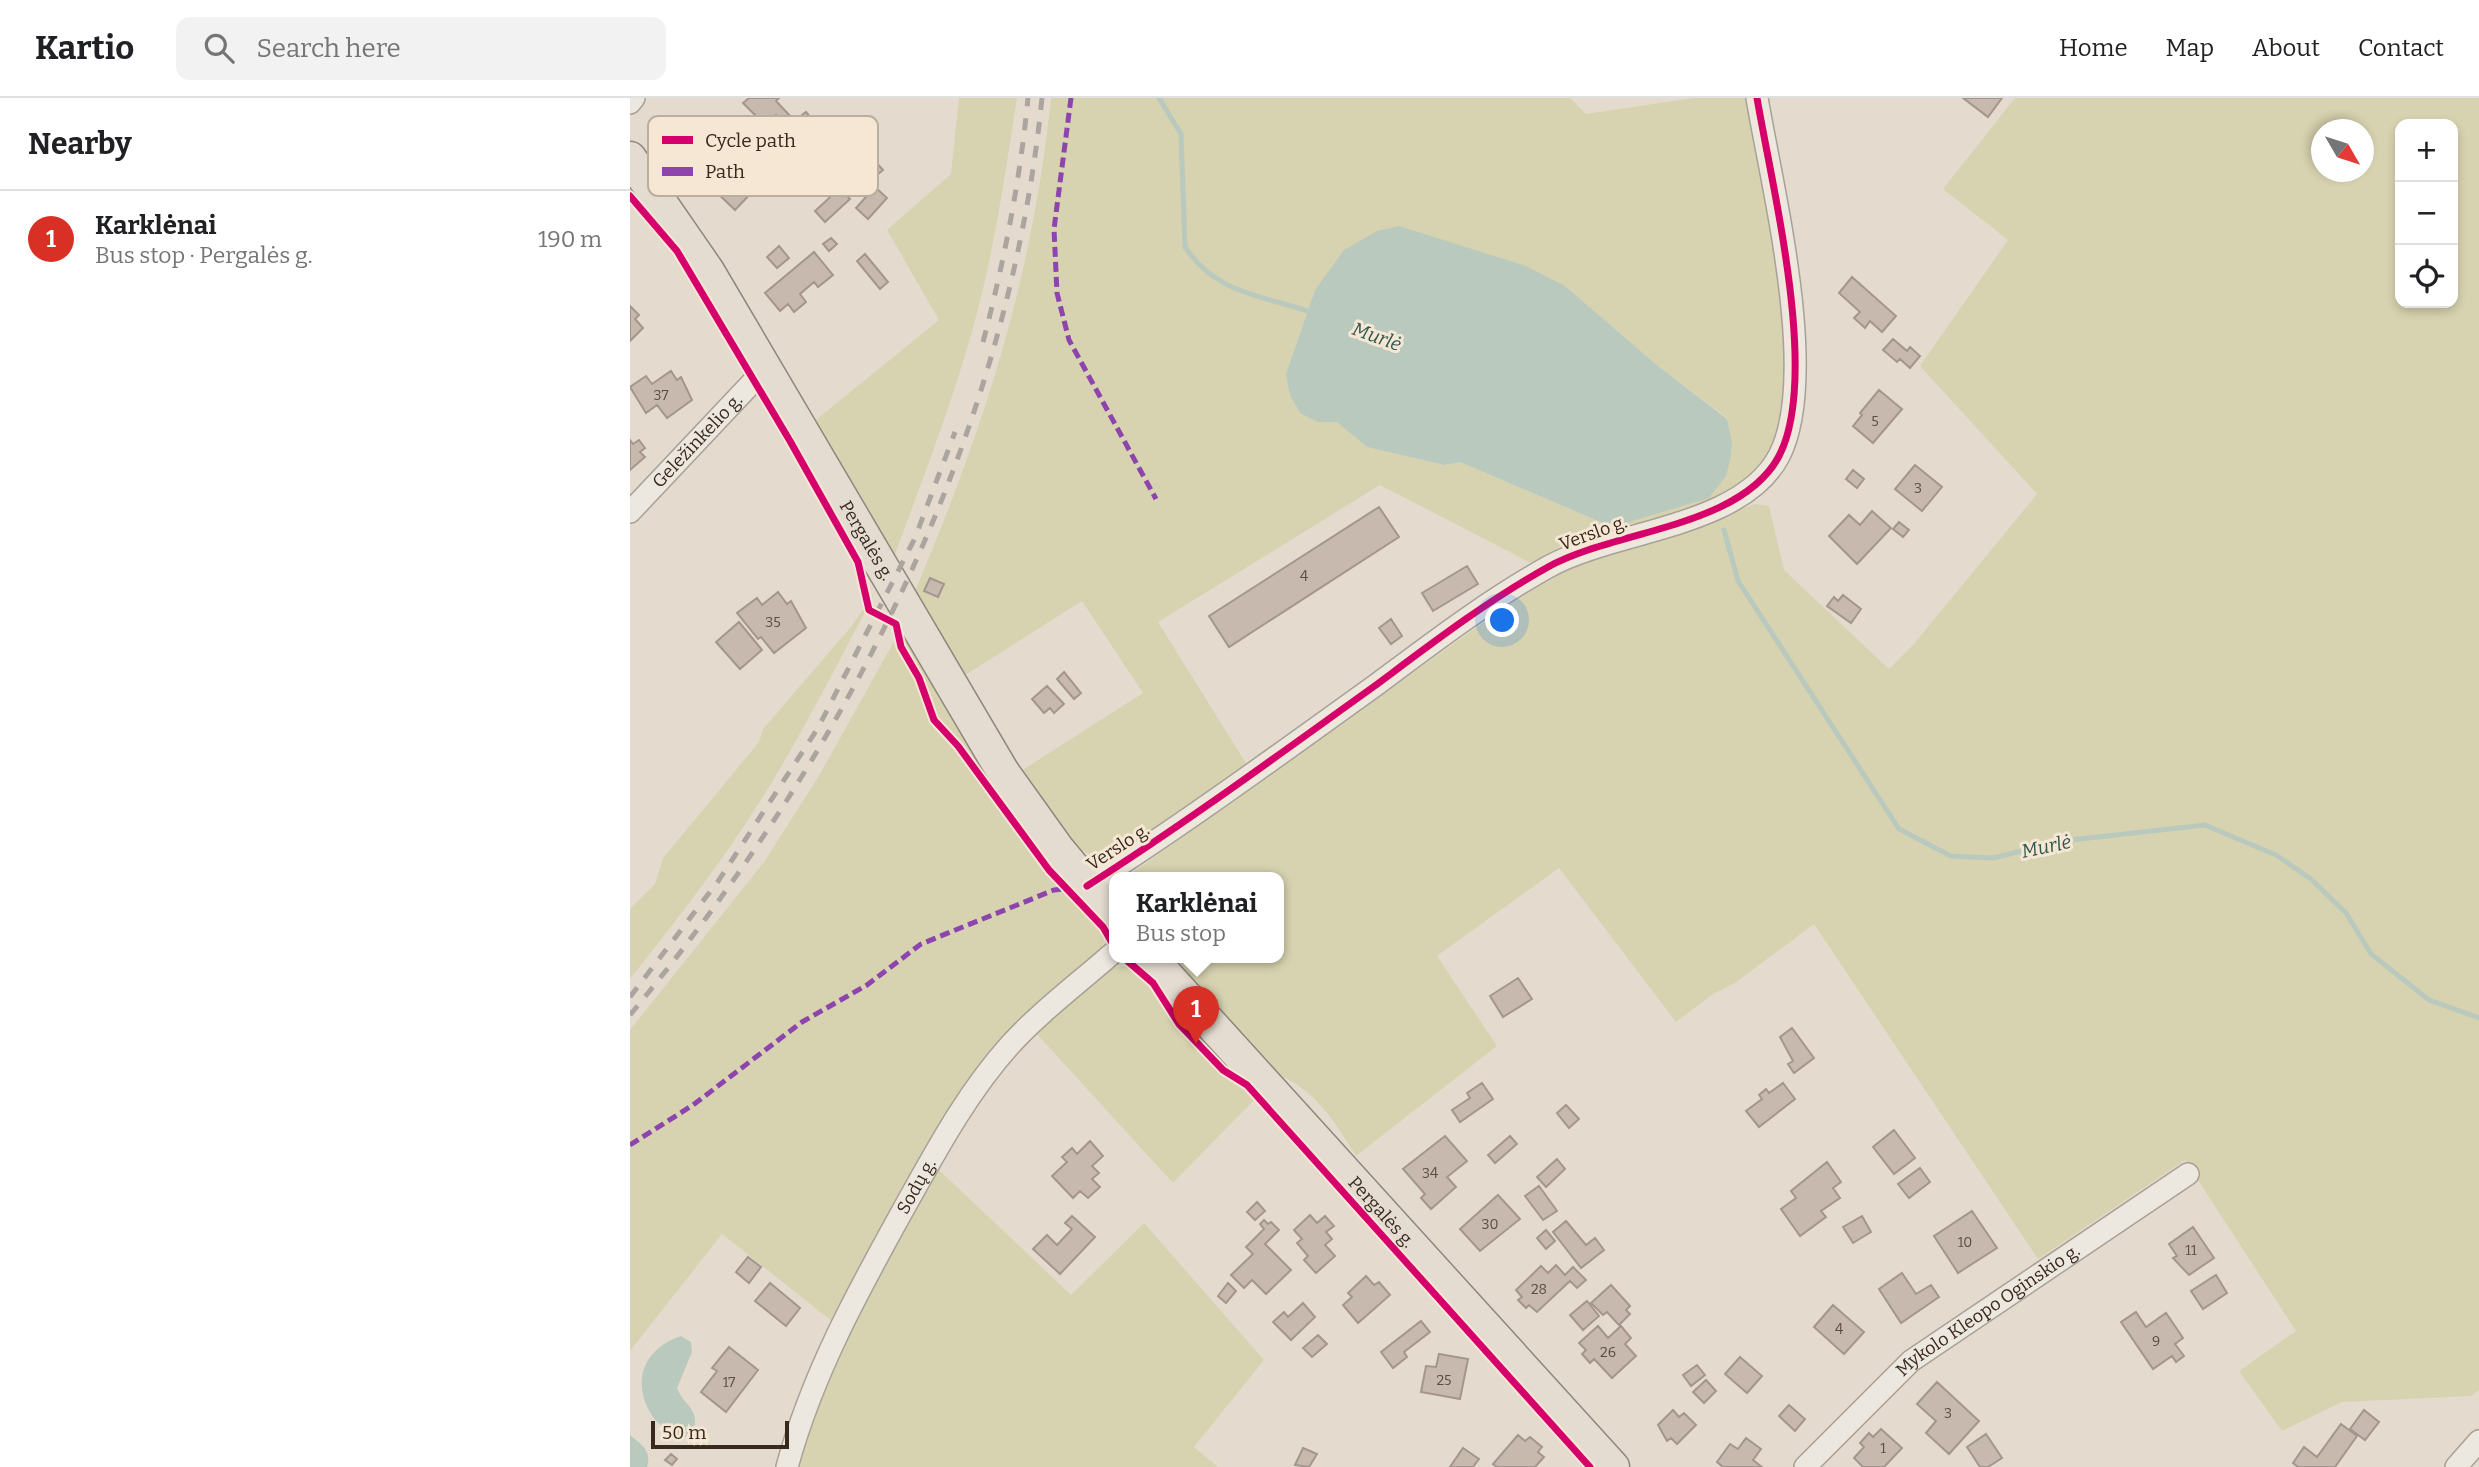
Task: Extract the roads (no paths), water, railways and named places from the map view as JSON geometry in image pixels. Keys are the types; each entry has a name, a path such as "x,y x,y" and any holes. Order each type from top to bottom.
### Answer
{"main road":[{"name":"Pergalės g.","path":"630,158 648,184"},
{"name":"Pergalės g.","path":"656,196 708,271 1003,772 1087,886 1109,910"},
{"name":"Pergalės g.","path":"1156,963 1613,1467"}],"street":[{"path":"630,103 634,98"},
{"name":"Verslo g.","path":"1087,886 1239,783 1461,623 1548,567 1581,552 1708,512 1733,500 1763,478 1786,441 1796,392 1792,304 1757,98"},
{"name":"Geležinkelio g.","path":"630,512 731,401 765,369"},
{"name":"Sodų g.","path":"787,1467 806,1403 828,1351 882,1248 961,1109 1012,1043 1109,956"},
{"name":"Mykolo Kleopo Oginskio g.","path":"1805,1467 1911,1361 2188,1174"},
{"path":"2456,1467 2479,1441"}],"water":[{"path":"1399,226 1526,266 1565,286 1658,366 1727,419 1732,442 1731,456 1726,476 1709,498 1626,523 1603,523 1460,462 1444,465 1367,447 1337,422 1318,422 1300,413 1290,395 1286,374 1315,290 1344,250 1377,231"},
{"path":"681,1336 691,1342 692,1352 677,1388 695,1417 693,1431 683,1439 656,1421 643,1395 642,1383 643,1371 656,1350"},
{"path":"630,1435 647,1452 647,1467 630,1467"}],"waterway":[{"name":"Murlė","path":"1159,98 1181,134 1185,247 1211,275 1226,284 1313,313"},
{"name":"Murlė","path":"1724,530 1738,581 1899,829 1951,856 1993,858 2062,841 2205,825 2276,855 2311,879 2346,913 2371,954 2429,1000 2479,1018"}],"railway":[{"path":"983,342 1010,221 1028,98"},
{"path":"630,1015 708,915 781,810 846,700 904,586 954,469 994,348 1023,224 1042,98"},
{"path":"630,997 719,880 818,728 915,538 955,432"}],"place":[{"name":"Karklėnai","path":"1196,1044"}]}
